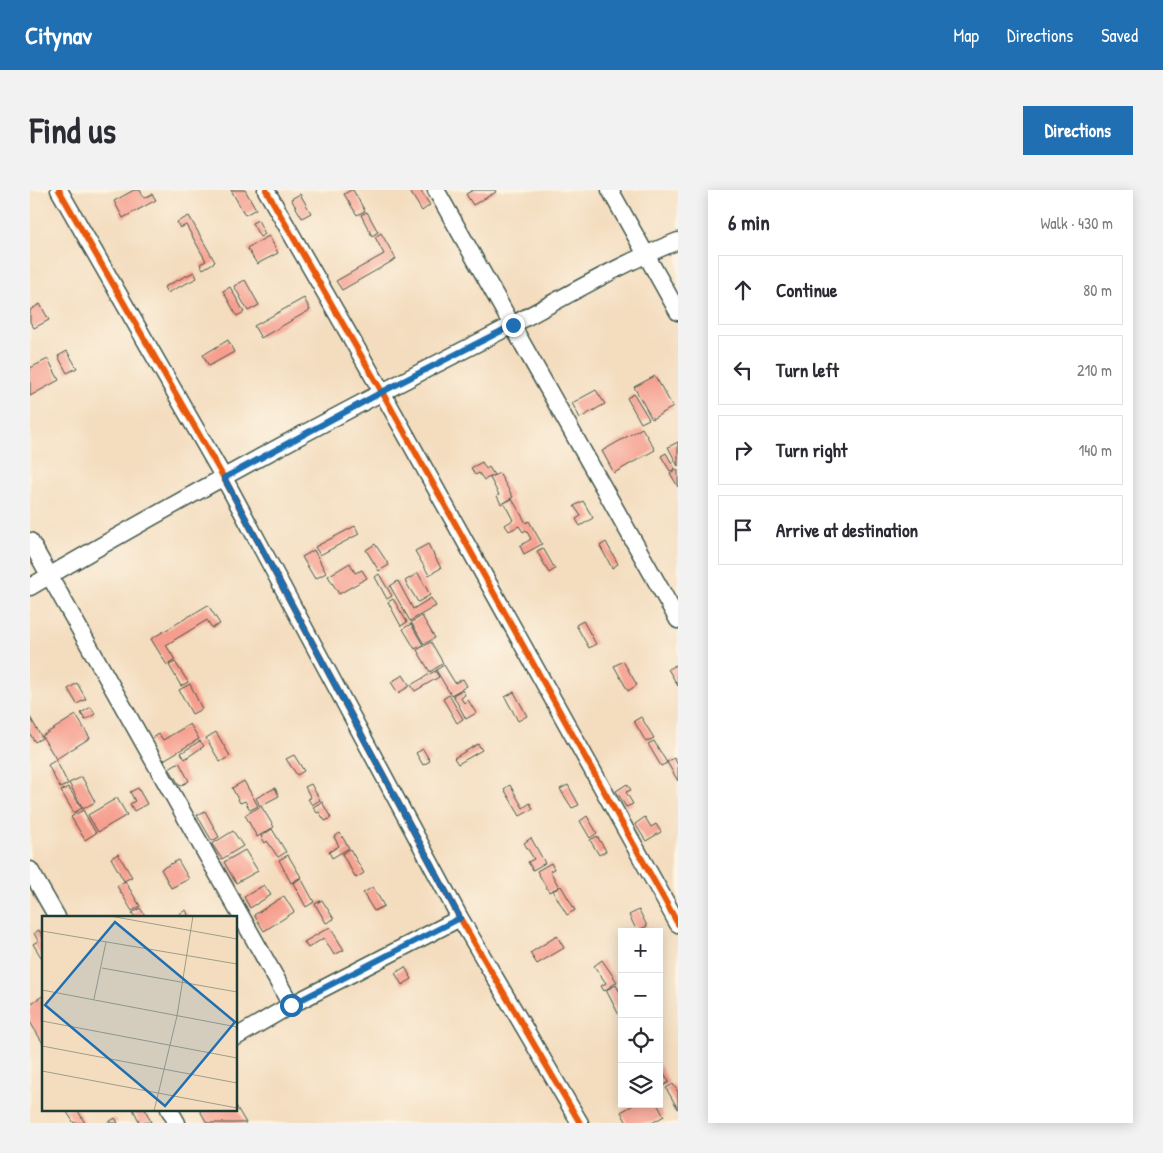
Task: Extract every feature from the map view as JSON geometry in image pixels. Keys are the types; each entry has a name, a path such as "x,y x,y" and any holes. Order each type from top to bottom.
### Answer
{"street":[{"path":"59,190 224,478 460,918 580,1123"},
{"path":"266,190 382,392 678,924"},
{"path":"436,190 678,620"},
{"path":"610,190 678,312"},
{"path":"30,587 382,392 646,254 678,241"},
{"path":"30,541 291,1005"},
{"path":"30,870 56,916"},
{"path":"238,1036 291,1005 460,918"},
{"path":"170,1110 177,1123"}],"building":[{"path":"134,190 140,190 144,198 152,194 156,200 123,218 114,201"},
{"path":"231,190 245,190 256,209 245,215"},
{"path":"353,190 365,211 357,215 344,194"},
{"path":"409,190 420,190 430,205 422,211"},
{"path":"473,190 495,190 496,192 473,205 466,194"},
{"path":"300,194 311,213 302,218 291,199"},
{"path":"367,212 378,232 372,236 361,215"},
{"path":"189,216 215,262 203,269 200,264 206,261 186,225 180,228 177,222"},
{"path":"258,220 265,234 260,237 252,223"},
{"path":"381,233 396,259 342,290 336,281 384,254 375,237"},
{"path":"269,236 278,253 257,264 247,248"},
{"path":"194,272 197,278 167,293 164,287"},
{"path":"245,280 259,305 248,311 234,286"},
{"path":"230,287 244,312 237,316 223,291"},
{"path":"304,298 310,310 261,338 254,326"},
{"path":"40,304 49,320 34,328 30,322 30,310"},
{"path":"228,340 234,352 209,366 203,355"},
{"path":"67,351 77,368 67,373 58,356"},
{"path":"48,359 59,380 30,396 30,368"},
{"path":"655,376 673,407 652,419 634,387"},
{"path":"596,390 605,404 580,418 572,403"},
{"path":"634,394 649,419 641,423 627,398"},
{"path":"642,428 655,450 614,473 602,451"},
{"path":"678,442 678,466 668,447"},
{"path":"666,453 675,469 670,471 661,456"},
{"path":"482,462 486,469 489,467 494,475 484,480 479,473 475,475 471,468"},
{"path":"678,470 678,487 670,473"},
{"path":"499,473 513,497 501,504 497,496 499,495 490,478"},
{"path":"512,499 526,523 529,521 542,544 524,554 520,546 531,539 526,530 523,532 519,526 509,531 505,525 513,520 504,503"},
{"path":"583,501 593,518 580,526 576,519 581,516 574,506"},
{"path":"355,526 359,534 320,555 315,547"},
{"path":"606,542 618,564 612,568 600,546"},
{"path":"375,544 389,565 379,571 366,550"},
{"path":"428,544 441,568 429,575 415,551"},
{"path":"543,548 555,569 549,573 537,551"},
{"path":"314,550 326,573 315,579 302,557"},
{"path":"350,563 355,573 362,570 367,578 339,594 328,576"},
{"path":"418,573 430,595 418,602 405,581"},
{"path":"379,574 392,596 387,599 375,577"},
{"path":"398,581 413,609 431,598 436,606 410,621 390,586"},
{"path":"393,599 407,622 401,626 388,602"},
{"path":"208,605 220,624 212,628 207,620 166,645 175,660 167,665 151,639"},
{"path":"422,616 435,638 424,644 411,622"},
{"path":"583,621 596,644 589,648 576,625"},
{"path":"411,624 423,645 415,649 403,629"},
{"path":"431,642 443,663 430,672 417,650"},
{"path":"623,661 637,685 628,691 614,666"},
{"path":"175,662 188,682 181,686 169,665"},
{"path":"444,665 455,683 463,679 467,686 451,695 436,670"},
{"path":"676,665 678,668 678,686 668,669"},
{"path":"435,671 439,677 415,691 411,685"},
{"path":"403,675 410,686 398,693 391,682"},
{"path":"77,683 86,699 77,704 68,689"},
{"path":"190,684 202,709 192,714 179,690"},
{"path":"462,690 465,695 461,698 464,703 468,700 476,713 466,719 453,695"},
{"path":"514,692 527,716 518,721 505,697"},
{"path":"449,695 463,719 457,723 443,699"},
{"path":"91,707 95,714 85,720 81,713"},
{"path":"76,715 90,738 56,759 42,736"},
{"path":"30,717 42,738 35,742 30,734"},
{"path":"641,717 654,738 646,742 634,721"},
{"path":"190,724 199,739 162,761 150,740 159,734 163,740"},
{"path":"216,732 230,756 220,762 206,738"},
{"path":"200,741 204,746 185,759 181,753"},
{"path":"654,741 667,763 661,766 648,744"},
{"path":"478,744 482,750 458,764 454,758"},
{"path":"423,749 430,761 423,765 416,753"},
{"path":"294,755 304,771 297,775 286,759"},
{"path":"674,758 678,765 678,781 667,762"},
{"path":"56,760 68,784 60,788 48,765"},
{"path":"179,762 189,781 180,786 169,768"},
{"path":"82,777 95,802 83,809 69,783"},
{"path":"244,781 258,806 250,810 245,801 240,803 232,788"},
{"path":"311,784 320,800 312,805 308,799 311,798 305,787"},
{"path":"627,784 631,790 626,792 633,804 626,807 616,791"},
{"path":"510,785 523,808 530,803 533,809 520,816 504,789"},
{"path":"568,785 579,805 572,808 560,789"},
{"path":"68,787 82,808 74,813 61,791"},
{"path":"138,788 147,804 134,811 130,804 135,801 130,792"},
{"path":"275,788 279,796 260,806 256,798"},
{"path":"117,798 127,815 98,832 88,815"},
{"path":"322,802 331,818 325,821 313,807"},
{"path":"261,806 274,827 257,837 245,815"},
{"path":"83,810 96,833 85,840 71,817"},
{"path":"205,811 219,837 212,841 197,815"},
{"path":"587,816 597,833 590,838 580,821"},
{"path":"645,817 651,827 656,824 661,832 646,841 635,824"},
{"path":"272,829 286,852 278,857 267,841 265,843 261,836"},
{"path":"233,831 243,846 222,859 212,844"},
{"path":"340,833 349,848 332,858 329,852 339,846 334,837"},
{"path":"597,836 606,851 599,855 590,840"},
{"path":"531,838 545,863 533,870 528,862 534,859 524,843"},
{"path":"350,849 364,873 356,878 342,854"},
{"path":"245,850 258,871 236,883 224,862"},
{"path":"118,854 132,877 124,881 111,858"},
{"path":"288,855 301,877 291,883 279,860"},
{"path":"178,860 189,879 171,888 161,869"},
{"path":"551,863 554,869 550,871 559,887 549,892 537,871"},
{"path":"301,878 314,902 306,907 293,883"},
{"path":"125,881 140,906 132,911 117,886"},
{"path":"264,885 271,895 250,908 244,897"},
{"path":"561,886 575,910 567,915 553,891"},
{"path":"373,887 384,906 374,911 363,893"},
{"path":"284,896 294,912 264,931 254,915"},
{"path":"322,900 334,919 326,923 315,904"},
{"path":"140,908 145,916 134,916 132,913"},
{"path":"186,910 189,916 176,916"},
{"path":"639,910 647,926 636,928 629,915"},
{"path":"330,927 344,950 334,955 324,938 308,948 304,942"},
{"path":"39,930 42,935 41,957 33,944 38,941 34,933"},
{"path":"557,936 564,948 537,964 530,953"},
{"path":"602,960 617,982 604,991 601,986 606,983 594,966"},
{"path":"405,967 412,979 402,985 395,973"},
{"path":"616,985 618,989 618,1013 606,990"},
{"path":"42,996 42,1042 30,1022 30,1004"},
{"path":"663,1071 669,1082 663,1086"},
{"path":"673,1084 678,1092 678,1109 666,1088"},
{"path":"628,1108 659,1108 664,1116 652,1123 627,1123 621,1112"},
{"path":"238,1109 246,1123 207,1123 200,1110"},
{"path":"66,1110 78,1110 85,1123 74,1123"},
{"path":"134,1110 145,1110 151,1122 140,1123"},
{"path":"115,1118 118,1123 107,1123"}],"cycle path":[{"path":"59,190 224,478 460,918 580,1123"},
{"path":"266,190 382,392 678,924"}],"route":[{"path":"291,1005 460,918 224,478 382,392 513,325"}]}
